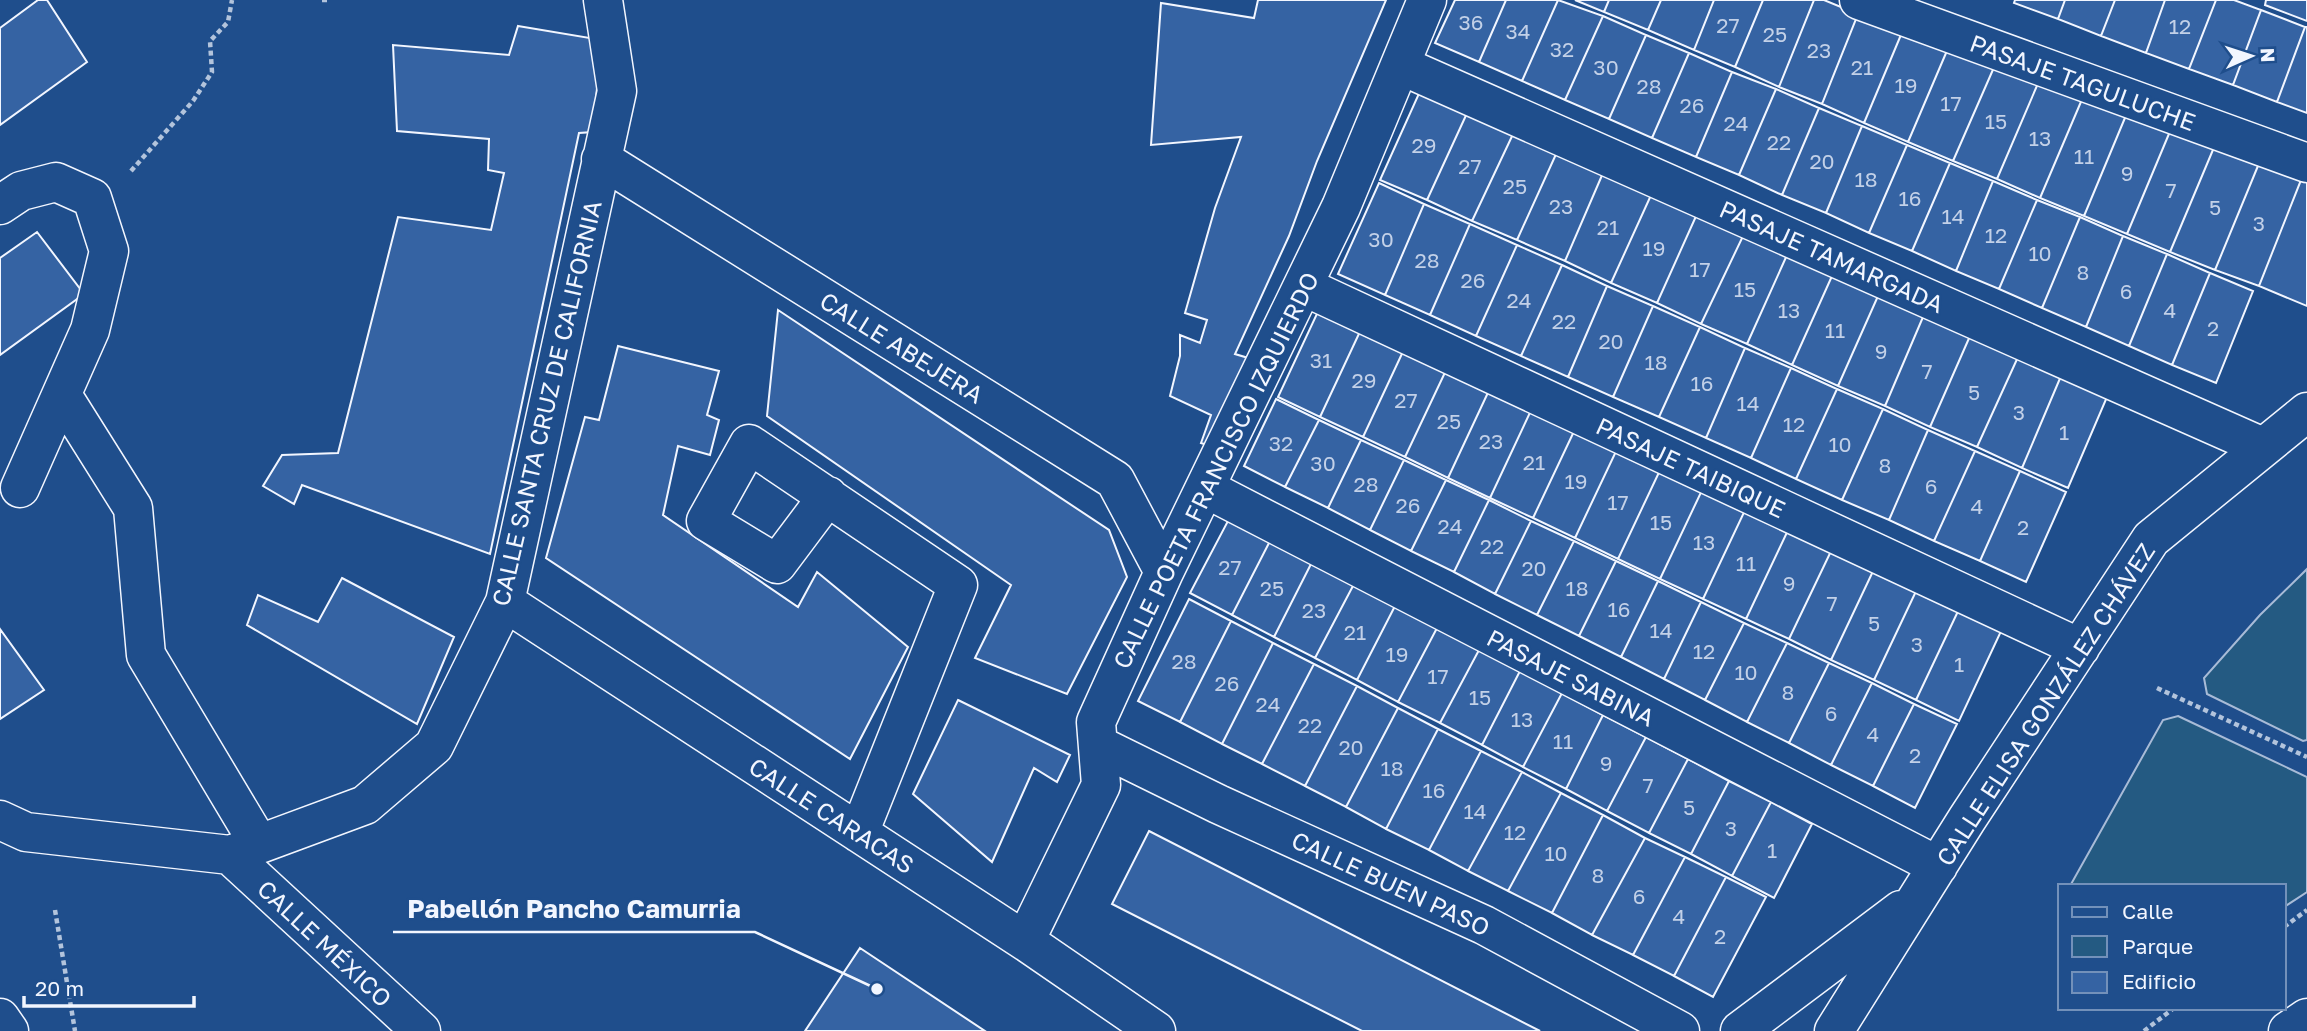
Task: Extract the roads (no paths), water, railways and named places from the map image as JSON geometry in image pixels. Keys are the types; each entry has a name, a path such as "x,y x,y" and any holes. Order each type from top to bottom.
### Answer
{"main road":[{"name":"CALLE SANTA CRUZ DE CALIFORNIA","path":"0,820 26,832 245,850 366,805 434,746 505,602 617,91 603,0"},
{"name":"CALLE POETA FRANCISCO IZQUIERDO","path":"1025,941 1101,785 1096,722 1164,572 1341,207 1427,0"},
{"name":"PASAJE TAGULUCHE","path":"1859,0 2307,163"},
{"name":"PASAJE TAMARGADA","path":"1400,65 2263,447"},
{"name":"CALLE ABEJERA","path":"601,159 1115,480 1164,572"},
{"path":"0,205 21,191 56,182 92,198 109,251 90,330 20,488"},
{"name":"PASAJE TAIBIQUE","path":"1303,286 2080,648"},
{"name":"CALLE MÉXICO","path":"62,395 134,508 146,655 245,850 421,1031"},
{"name":"CALLE ELISA GONZÁLEZ CHÁVEZ","path":"1834,1031 2151,539 2307,412"},
{"name":"PASAJE SABINA","path":"1205,488 1929,881"},
{"path":"828,496 958,585 859,833"},
{"name":"CALLE CARACAS","path":"505,602 1025,941 1156,1031"},
{"name":"CALLE BUEN PASO","path":"1098,745 1218,804 1483,925 1679,1031"},
{"name":"CALLE ELISA GONZÁLEZ CHÁVEZ","path":"1740,1031 1929,881"},
{"path":"0,1018 9,1031"},
{"path":"2288,1031 2307,1018"}],"place":[{"name":"Pabellón Pancho Camurria","path":"877,989"}]}
